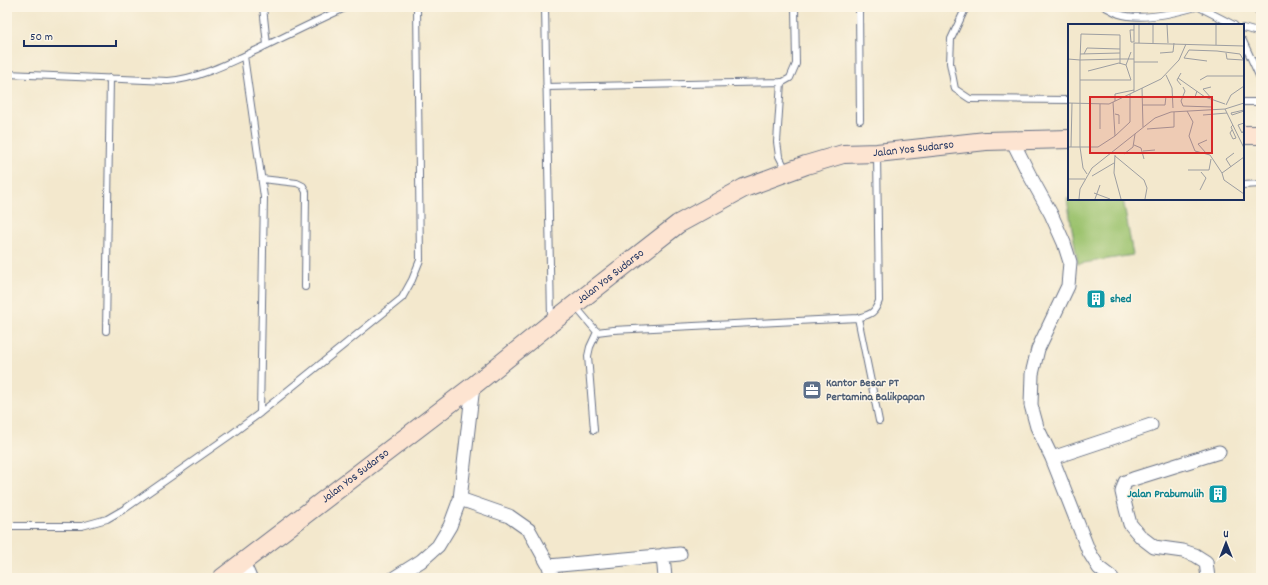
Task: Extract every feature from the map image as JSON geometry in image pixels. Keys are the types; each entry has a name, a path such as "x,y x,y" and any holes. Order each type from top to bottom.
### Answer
{"main road":[{"path":"1244,135 1261,135"},
{"name":"Jalan Yos Sudarso","path":"222,578 246,570 551,323 678,224 744,188 806,165 843,154 877,153 1012,140 1068,139"}],"street":[{"path":"1012,140 1051,214 1064,243 1070,262 1068,286 1038,349 1032,374 1031,405 1037,426 1052,458 1090,552 1099,568 1112,578"},
{"path":"394,578 422,561 438,546 450,526 460,499 473,386"},
{"path":"1052,458 1151,424"},
{"path":"1208,578 1206,562 1195,555 1183,551 1154,547 1141,538 1130,524 1122,492 1125,482 1219,452"},
{"path":"460,499 509,516 529,530 550,572 680,554"},
{"path":"663,556 665,578"}],"lane":[{"path":"264,7 267,45"},
{"path":"7,74 168,81 180,80 195,77 244,56 347,7"},
{"path":"7,526 82,526 106,519 126,508 260,413 402,298 412,280 420,260 417,7"},
{"path":"546,7 546,87 551,323"},
{"path":"546,87 781,82 790,78 796,64 795,7"},
{"path":"859,7 860,120"},
{"path":"966,7 950,39 950,63 955,89 970,100 1068,100"},
{"path":"1105,7 1120,14 1140,16 1172,13 1196,7"},
{"path":"1199,7 1232,24"},
{"path":"1255,7 1261,14"},
{"path":"1244,28 1261,33"},
{"path":"1244,43 1261,80"},
{"path":"244,56 264,197 260,413"},
{"path":"106,331 110,78"},
{"path":"781,82 777,142 779,156 787,172"},
{"path":"1244,102 1261,102"},
{"path":"597,332 858,318 871,314 876,310 879,301 877,153"},
{"path":"262,179 297,183 302,186 306,192 305,288"},
{"path":"1244,185 1261,184"},
{"path":"575,305 597,332"},
{"path":"858,318 879,421"},
{"path":"594,430 588,356 597,332"}],"green space":[{"path":"1067,199 1123,200 1133,255 1078,264"}],"place":[{"name":"shed","path":"1096,299"},
{"name":"Kantor Besar PT Pertamina Balikpapan","path":"812,390"},
{"name":"Jalan Prabumulih","path":"1218,494"}]}
